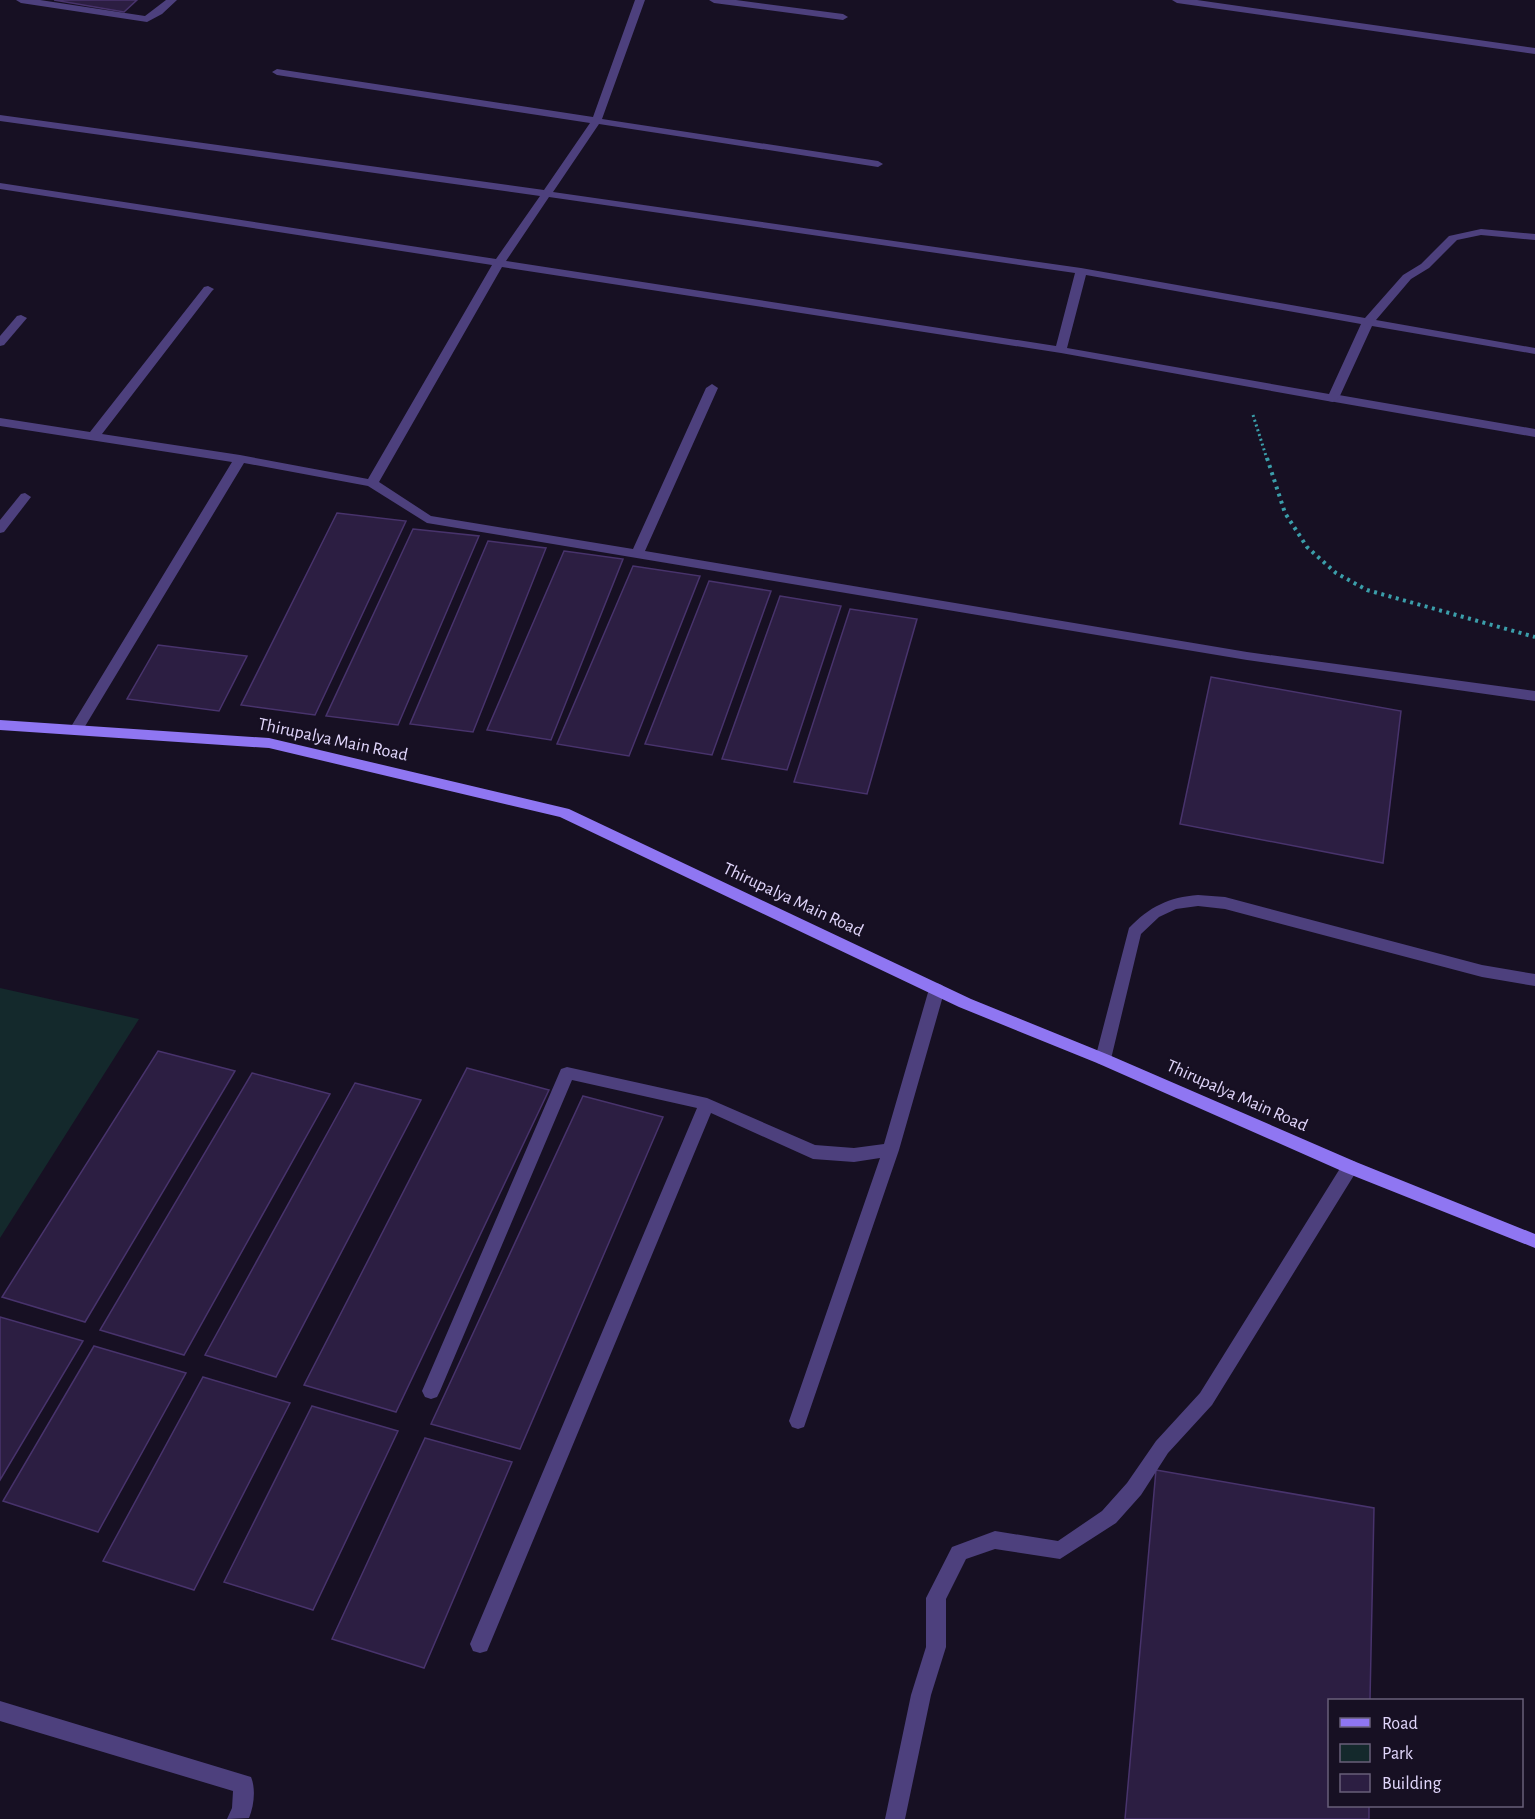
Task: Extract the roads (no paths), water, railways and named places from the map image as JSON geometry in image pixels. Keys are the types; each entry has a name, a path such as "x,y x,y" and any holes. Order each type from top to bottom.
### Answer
{"street":[{"path":"21,0 147,19 172,0"},
{"path":"372,483 498,264 596,122 640,0"},
{"path":"714,0 843,16"},
{"path":"1177,0 1535,51"},
{"path":"277,72 878,164"},
{"path":"0,118 1081,271 1535,351"},
{"path":"0,186 1061,350 1535,433"},
{"path":"1333,398 1367,323 1407,277 1425,266 1453,238 1481,231 1535,237"},
{"path":"1061,350 1081,271"},
{"path":"93,437 208,289"},
{"path":"0,343 21,318"},
{"path":"638,553 712,388"},
{"path":"0,422 240,459 372,483 428,519 1247,656 1535,696"},
{"path":"76,730 240,459"},
{"path":"0,529 25,497"},
{"name":"Thirupalya Main Road","path":"0,725 269,742 564,813 937,989 1350,1167 1535,1240"},
{"path":"1103,1059 1134,932 1148,915 1178,902 1196,899 1225,903 1482,971 1535,980"},
{"path":"798,1421 891,1150 937,989"},
{"path":"431,1391 567,1073 707,1104 813,1152 854,1155 891,1150"},
{"path":"480,1644 707,1104"},
{"path":"894,1819 921,1695 936,1647 936,1599 959,1553 995,1540 1060,1550 1109,1517 1134,1489 1162,1447 1206,1399 1350,1167"},
{"path":"0,1711 244,1784 242,1811 237,1819"}]}
